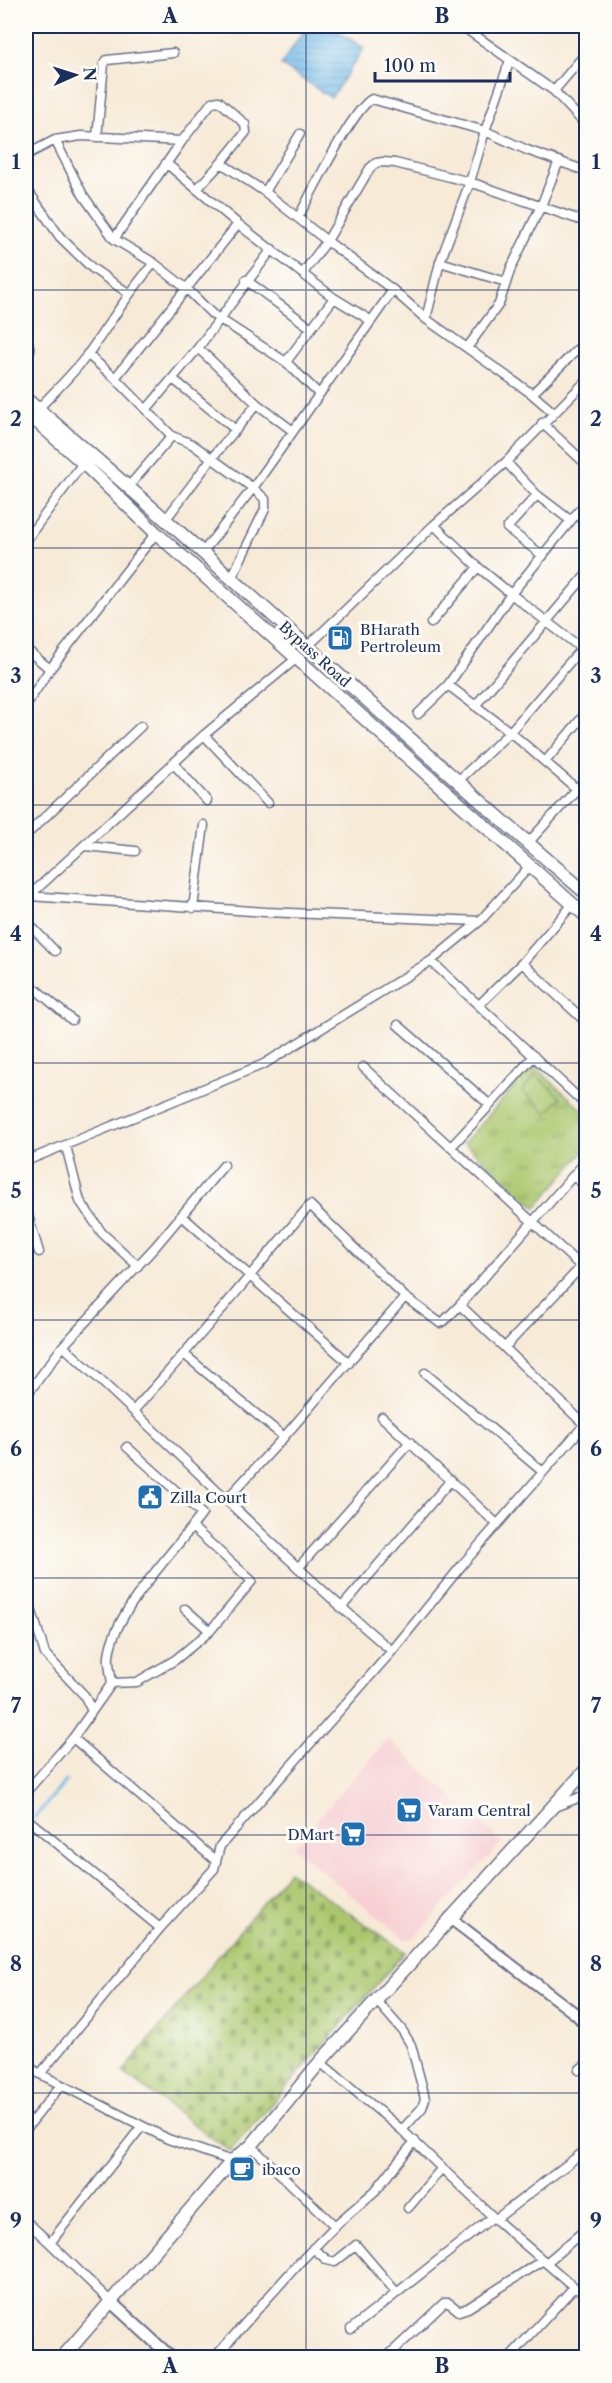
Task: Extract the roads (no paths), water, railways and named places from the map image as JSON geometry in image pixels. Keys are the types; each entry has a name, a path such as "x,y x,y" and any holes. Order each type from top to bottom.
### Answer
{"main road":[{"name":"Bypass Road","path":"26,399 32,410 83,463 156,533 586,916"},
{"name":"Bypass Road","path":"32,410 129,486 204,552 306,648 586,893"},
{"path":"62,2358 232,2161 251,2146 320,2062 586,1770"}],"street":[{"path":"462,26 554,91 586,124"},
{"path":"97,136 104,64 107,60 173,53"},
{"path":"554,91 586,53"},
{"path":"426,319 440,262 470,182 484,131 510,60"},
{"path":"298,218 338,146 368,100 377,99 392,106 484,131 586,171"},
{"path":"114,239 182,141 212,102 219,101 244,124 246,132 198,188"},
{"path":"266,192 300,134"},
{"path":"26,155 55,140 81,136 182,141"},
{"path":"55,140 83,195 114,239 154,263 187,289 219,320 286,362 319,394"},
{"path":"466,348 499,304 506,282 542,206 559,162"},
{"path":"166,163 198,188 238,225 334,298 370,320"},
{"path":"221,163 266,192 393,290 426,319 548,407"},
{"path":"303,273 327,241 370,168 376,164 395,164 470,182 586,220"},
{"path":"26,188 60,237 92,268 128,293"},
{"path":"115,378 238,225"},
{"path":"146,410 198,348 246,280 272,249"},
{"path":"440,262 506,282"},
{"path":"32,410 68,378 128,293 154,263"},
{"path":"246,280 311,328"},
{"path":"204,552 254,488 393,290"},
{"path":"286,362 334,298"},
{"path":"26,336 30,350 26,359"},
{"path":"532,394 586,340"},
{"path":"198,348 257,404 293,431"},
{"path":"87,354 115,378 172,436 192,444 254,488 265,499 265,509 231,579"},
{"path":"173,379 236,430"},
{"path":"306,648 434,525 506,462 542,423 548,407 586,381"},
{"path":"166,519 257,404"},
{"path":"542,423 586,464"},
{"path":"129,486 172,436"},
{"path":"506,462 537,495 570,520"},
{"path":"26,540 83,463"},
{"path":"537,495 507,528 543,556"},
{"path":"418,714 448,685 512,594 586,502"},
{"path":"434,525 478,567 585,648 510,732 459,780"},
{"path":"26,705 50,669 156,533"},
{"path":"430,623 478,567"},
{"path":"476,706 586,575"},
{"path":"26,649 50,669"},
{"path":"27,897 204,735 297,657"},
{"path":"448,685 510,732 578,790"},
{"path":"545,762 586,712"},
{"path":"26,835 141,726"},
{"path":"204,735 268,803"},
{"path":"173,763 207,801"},
{"path":"528,843 586,779"},
{"path":"193,908 204,825"},
{"path":"85,846 135,851"},
{"path":"26,1161 264,1064 431,961 480,921 530,866"},
{"path":"27,897 193,908 480,921"},
{"path":"479,1005 522,963 573,904"},
{"path":"26,921 55,951"},
{"path":"431,961 586,1105"},
{"path":"522,963 586,1022"},
{"path":"26,981 72,1020"},
{"path":"398,1025 490,1106"},
{"path":"451,1147 534,1056"},
{"path":"363,1067 584,1268 505,1347"},
{"path":"66,1146 80,1201 102,1233 138,1266"},
{"path":"134,1410 185,1354 248,1276 310,1205 405,1297 440,1323 460,1305 586,1161"},
{"path":"26,1396 63,1346 138,1266 224,1165"},
{"path":"574,1176 586,1187"},
{"path":"26,1209 39,1252"},
{"path":"182,1216 350,1364"},
{"path":"225,1500 350,1364 405,1297"},
{"path":"40,2074 159,1928 214,1869 219,1846 392,1651 497,1524 586,1424 460,1305"},
{"path":"63,1346 134,1410 225,1500 341,1608 392,1651"},
{"path":"185,1354 284,1437"},
{"path":"425,1373 543,1472"},
{"path":"382,1417 497,1524"},
{"path":"298,1568 410,1442"},
{"path":"26,1792 74,1737 112,1683 109,1656 119,1625 149,1581 202,1514 127,1447"},
{"path":"341,1608 451,1480"},
{"path":"112,1683 137,1682 175,1660 210,1630 252,1581 192,1527"},
{"path":"26,1592 45,1654 84,1695 92,1711"},
{"path":"185,1609 210,1630"},
{"path":"74,1737 216,1862"},
{"path":"554,1807 586,1795"},
{"path":"26,1818 159,1928"},
{"path":"450,1918 577,2015 586,2025"},
{"path":"376,2000 402,2030 411,2045 423,2090 422,2108 402,2130"},
{"path":"577,2015 586,2006"},
{"path":"320,2062 415,2141 495,2218 574,2287 586,2294"},
{"path":"579,2070 586,2064"},
{"path":"26,2065 168,2139 232,2161"},
{"path":"26,2129 61,2085"},
{"path":"50,2243 142,2126"},
{"path":"214,2358 334,2226 375,2191 415,2141"},
{"path":"251,2146 334,2226"},
{"path":"351,2329 586,2150"},
{"path":"408,2208 442,2168"},
{"path":"26,2221 172,2358"},
{"path":"386,2358 442,2304 449,2302 459,2310 468,2308 545,2262 586,2229"},
{"path":"313,2248 327,2260 335,2262 356,2245 397,2293"},
{"path":"509,2358 574,2287"}],"water":[{"path":"307,26 330,26 364,48 331,98 281,65"}],"waterway":[{"path":"35,1817 66,1781"}],"place":[{"name":"BHarath Pertroleum","path":"340,638"},
{"name":"Zilla Court","path":"150,1497"},
{"name":"Varam Central","path":"409,1810"},
{"name":"DMart","path":"353,1834"},
{"name":"ibaco","path":"242,2169"}]}
